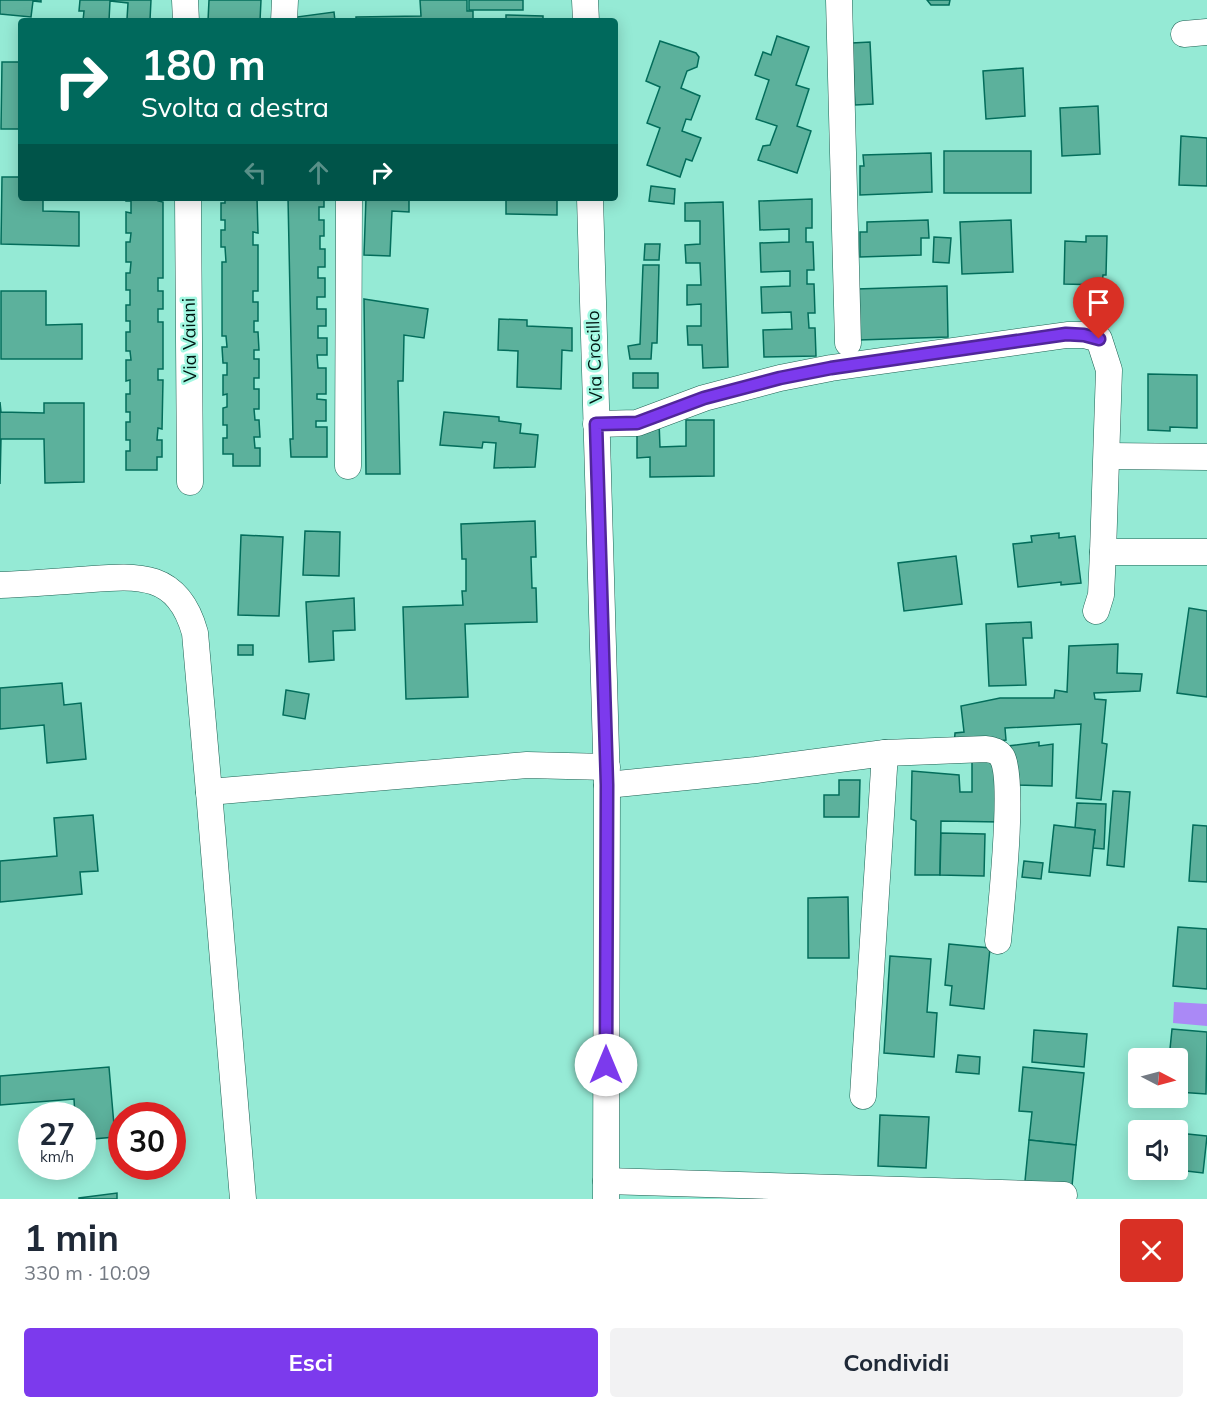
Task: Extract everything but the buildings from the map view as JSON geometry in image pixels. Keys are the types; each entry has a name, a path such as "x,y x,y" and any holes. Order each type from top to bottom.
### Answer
{"street":[{"path":"186,0 186,18"},
{"path":"284,18 285,0"},
{"path":"585,0 586,18"},
{"path":"839,0 848,343"},
{"name":"Via Vaiani","path":"188,201 190,482"},
{"path":"348,466 349,201"},
{"name":"Via Crocillo","path":"590,201 607,776 606,1190"},
{"path":"596,424 637,423 704,398 780,378 831,368 1066,334 1099,339 1109,370 1101,595 1096,611"},
{"path":"1107,456 1207,457"},
{"path":"1103,552 1207,552"},
{"path":"0,585 131,576 157,583 178,599 189,615 195,633 243,1199"},
{"path":"209,792 527,765 607,776 756,770 885,753 986,749 997,751 1003,759 1008,788 998,941"},
{"path":"863,1096 885,753"},
{"path":"606,1190 1064,1195"}],"shaded area":[{"path":"1174,1002 1207,1004 1207,1026 1173,1023"}],"route":[{"path":"606,1065 607,785 596,424 637,423 704,398 780,378 831,368 1066,334 1099,339"}]}
